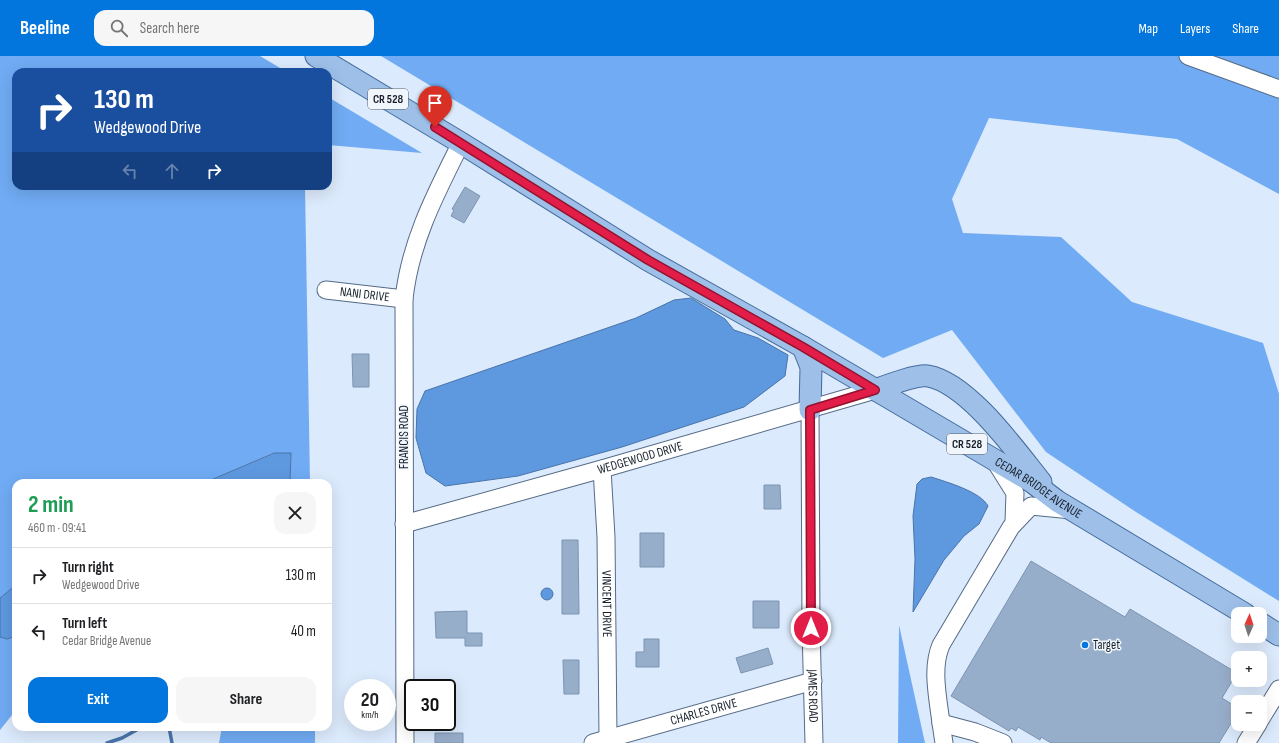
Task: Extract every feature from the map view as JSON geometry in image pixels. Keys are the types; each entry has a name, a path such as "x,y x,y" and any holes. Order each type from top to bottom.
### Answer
{"main road":[{"name":"CEDAR BRIDGE AVENUE","path":"316,56 461,143 648,260 803,347 1032,482 1065,505 1233,607"},
{"path":"803,347 811,367 810,410"},
{"path":"875,390 903,380 927,375 951,384 973,401 1065,505"},
{"path":"1267,627 1279,635"}],"street":[{"path":"1188,56 1279,89"},
{"name":"FRANCIS ROAD","path":"405,743 404,299 406,278 412,251 429,208 461,143"},
{"name":"NANI DRIVE","path":"326,290 404,299"},
{"name":"WEDGEWOOD DRIVE","path":"404,524 810,410 875,390"},
{"name":"JAMES ROAD","path":"810,410 814,743"},
{"path":"994,460 1016,493 1014,522"},
{"name":"VINCENT DRIVE","path":"601,740 606,537 602,469"},
{"path":"944,743 936,676 936,655 940,645 1014,522 1031,506 1065,505"},
{"name":"CHARLES DRIVE","path":"601,740 813,681"},
{"path":"1267,709 1279,689"},
{"path":"941,723 975,732 1003,743"},
{"path":"1246,743 1254,731"}],"shaded area":[{"path":"0,56 260,56 280,68 12,68 12,190 305,190 310,479 290,479 291,453 273,453 213,479 12,479 12,588 0,598"},
{"path":"381,56 1279,56 1279,194 1177,139 989,118 952,199 963,233 1061,237 1132,302 1263,343 1279,394 1279,601 1136,512 1046,452 952,330 883,358"},
{"path":"332,99 422,153 332,145"},
{"path":"691,298 725,319 734,330 758,338 788,355 785,376 744,407 622,447 518,476 445,486 426,473 416,438 417,409 425,391 636,318 674,300"},
{"path":"274,453 291,453 290,479 213,479"},
{"path":"931,477 971,492 978,496 988,506 979,524 964,536 944,560 913,612 915,559 913,516 917,484 922,479"},
{"path":"12,588 12,637 7,639 0,637 0,598"},
{"path":"545,588 549,588 553,594 549,600 545,600 541,596 541,592"},
{"path":"899,625 925,743 898,743"},
{"path":"0,637 7,639 12,637 12,715 0,730"},
{"path":"221,731 315,731 315,743 219,743"}],"building":[{"path":"465,187 480,196 464,223 451,216 454,210 452,209"},
{"path":"352,354 369,354 369,387 353,387"},
{"path":"764,485 780,485 781,509 764,509"},
{"path":"640,533 664,533 664,567 640,567"},
{"path":"562,540 578,540 579,614 562,614"},
{"name":"Target","path":"1031,561 1125,617 1130,609 1231,669 1231,683 1222,698 1231,704 1231,723 1219,743 1051,743 1041,737 1040,740 1018,727 1016,731 1011,728 1009,731 951,696"},
{"path":"753,601 779,601 779,628 753,628"},
{"path":"467,611 467,633 482,633 482,646 465,646 465,638 436,638 435,612"},
{"path":"644,639 659,639 659,667 636,667 636,652 644,652"},
{"path":"768,648 773,664 741,673 736,658"},
{"path":"563,660 579,660 579,694 564,694"},
{"path":"435,733 463,733 463,743 435,743"}],"waterway":[{"path":"107,743 122,738 135,731"},
{"path":"170,731 172,743"}],"place":[{"name":"Target","path":"1085,645"}],"route":[{"path":"435,127 648,260 803,347 875,390 810,410 811,628"}]}
